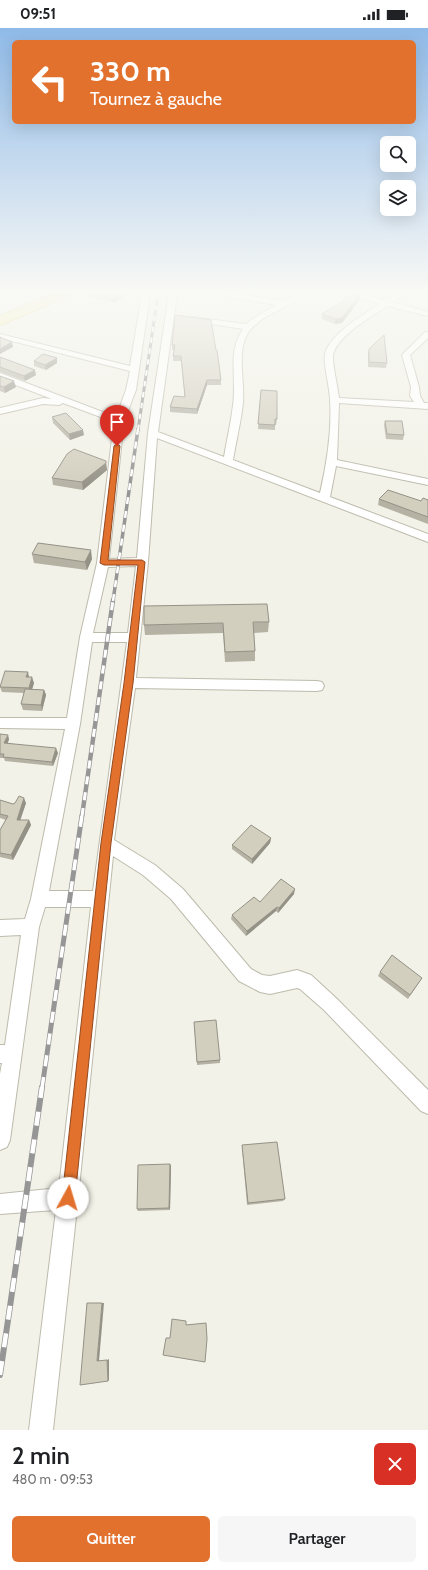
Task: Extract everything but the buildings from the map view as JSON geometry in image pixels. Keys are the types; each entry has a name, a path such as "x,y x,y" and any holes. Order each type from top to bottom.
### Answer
{"street":[{"path":"92,359 134,370"},
{"path":"0,1140 6,1054 31,927 39,899 72,724 86,636 104,563 119,421 132,390 136,359"},
{"path":"41,1430 68,1198 106,843 128,683 142,562 152,433 168,359"},
{"path":"228,462 238,402 238,359"},
{"path":"324,499 332,462 335,400 330,359"},
{"path":"407,359 415,390 415,396 425,406"},
{"path":"0,376 119,421"},
{"path":"335,400 425,406"},
{"path":"0,410 43,401 70,402"},
{"path":"152,433 428,538"},
{"path":"332,462 428,482"},
{"path":"104,563 142,562"},
{"path":"86,636 132,638"},
{"path":"128,683 317,686"},
{"path":"0,723 72,724"},
{"path":"106,843 149,870 177,894 244,975 260,983 270,985 297,979 305,982 330,1004 428,1104"},
{"path":"39,899 101,899"},
{"path":"0,928 31,927"},
{"path":"0,1204 68,1198"}],"railway":[{"path":"138,430 148,359"},
{"path":"113,601 138,429"},
{"path":"82,816 113,600"},
{"path":"42,1088 82,815"},
{"path":"0,1375 42,1087"}],"route":[{"path":"68,1198 106,843 128,683 142,562 104,563 117,446"}]}
